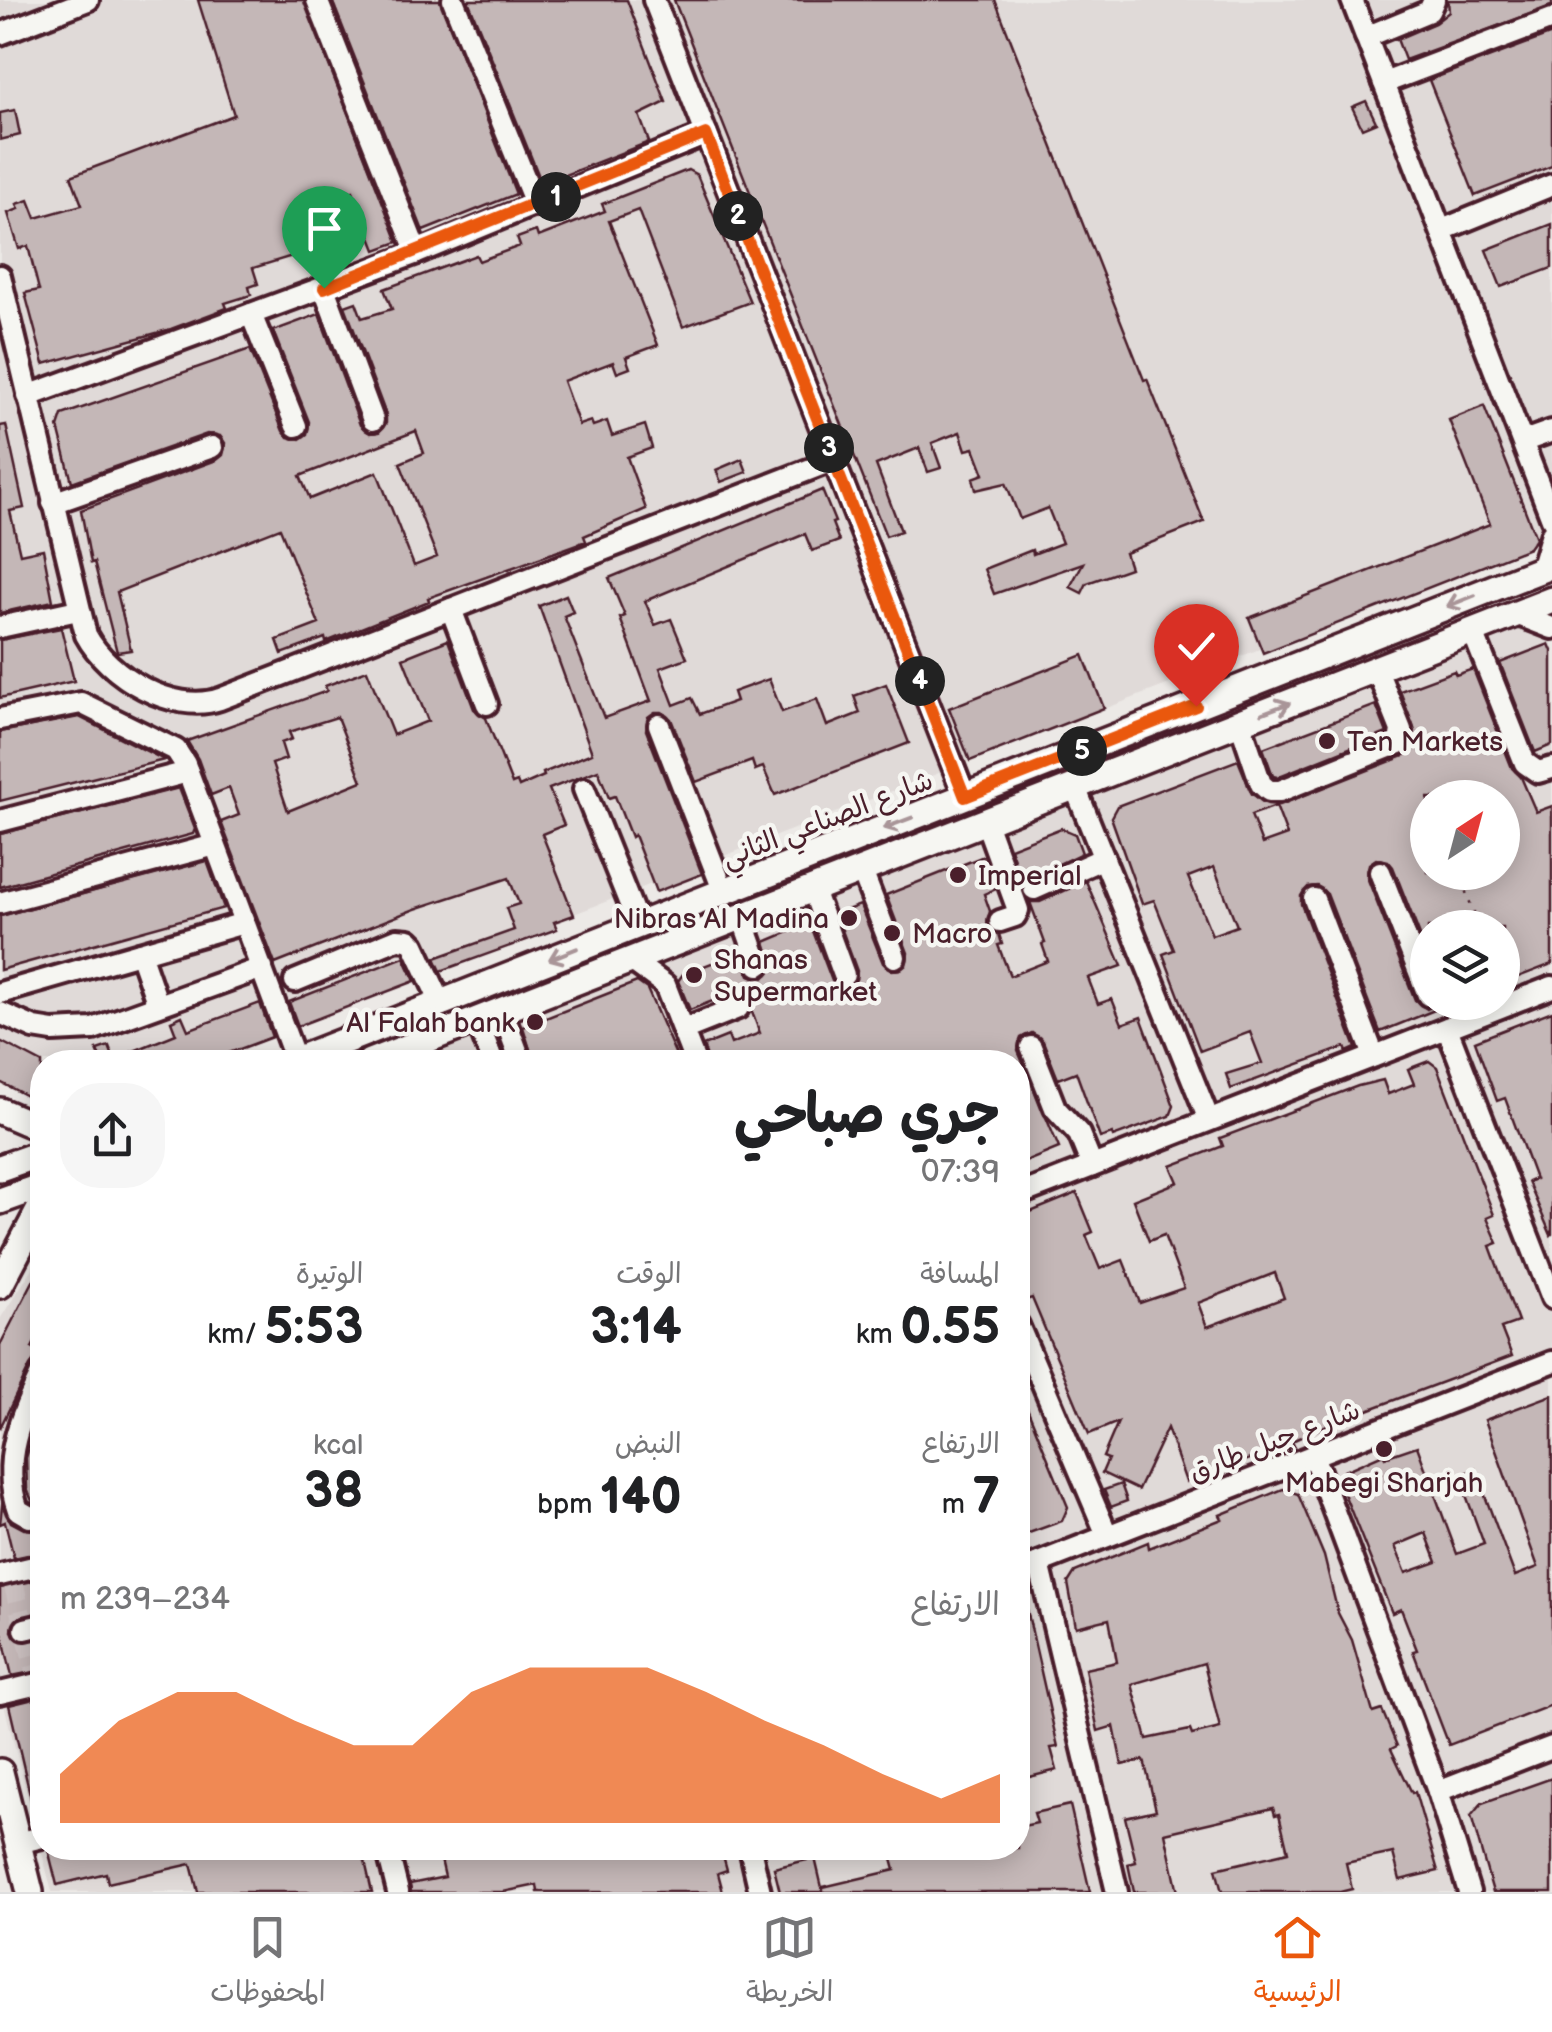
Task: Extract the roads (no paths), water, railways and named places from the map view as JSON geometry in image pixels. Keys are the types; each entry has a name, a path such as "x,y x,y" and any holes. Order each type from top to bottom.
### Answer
{"main road":[{"name":"شارع الصناعي الثاني","path":"323,1050 1546,568"},
{"path":"400,1050 1552,600"},
{"path":"0,1111 30,1124"},
{"path":"0,1168 30,1157"},
{"path":"0,1201 30,1190"},
{"path":"0,1286 30,1228"},
{"path":"0,1772 30,1840 30,1892"}],"street":[{"path":"0,34 88,0"},
{"path":"317,0 417,253"},
{"path":"454,0 536,206"},
{"path":"654,0 965,797"},
{"path":"1352,0 1524,441 1546,482 1552,513"},
{"path":"1366,38 1429,11 1434,0"},
{"path":"1384,82 1552,19"},
{"path":"28,396 417,253 706,134"},
{"path":"1442,230 1552,185"},
{"path":"0,276 78,610 92,648 111,669 176,700 198,704 220,699 834,460"},
{"path":"324,288 374,420"},
{"path":"251,314 296,426"},
{"path":"1524,441 1552,430"},
{"path":"53,504 212,447"},
{"path":"1546,568 1552,533"},
{"path":"451,609 487,704"},
{"path":"0,626 78,610"},
{"path":"1516,614 1552,628"},
{"path":"1473,632 1524,763 1538,772 1552,768"},
{"path":"1240,722 1262,784 1269,791 1280,791 1398,743 1401,730 1377,670"},
{"path":"0,718 64,703 89,705 170,744 181,756 290,1050"},
{"path":"660,725 724,890"},
{"path":"0,821 188,772"},
{"path":"1075,787 1209,1120"},
{"path":"584,790 638,924"},
{"path":"986,822 1018,910 1015,916 1000,921"},
{"path":"0,903 215,845"},
{"path":"1034,889 1104,858"},
{"path":"862,871 895,957"},
{"path":"1380,872 1410,948"},
{"path":"813,890 844,975"},
{"path":"1314,899 1374,1056"},
{"path":"742,918 759,966"},
{"path":"0,993 244,923"},
{"path":"295,980 397,939 409,940 441,1002"},
{"path":"665,985 670,961 680,941"},
{"path":"140,952 158,1005"},
{"path":"630,960 665,985 690,1050"},
{"path":"0,1012 34,1028 73,1032 92,1029 262,968"},
{"path":"1030,1189 1552,987"},
{"path":"683,1030 738,1008"},
{"path":"502,1010 517,1050"},
{"path":"476,1020 487,1050"},
{"path":"1439,1020 1552,1298"},
{"path":"1031,1047 1056,1108 1079,1134 1092,1166"},
{"path":"1030,1353 1107,1535"},
{"name":"شارع جبل طارق","path":"1030,1566 1552,1362"},
{"path":"30,1397 14,1430 8,1459 18,1510 30,1517"},
{"path":"1313,1455 1438,1792 1469,1892"},
{"path":"1039,1563 1117,1892"},
{"path":"0,1693 30,1684"},
{"path":"1438,1792 1552,1747"},
{"path":"390,1860 398,1892"},
{"path":"753,1860 760,1892"}],"tunnel":[{"path":"13,1581 23,1623"},
{"path":"27,1636 30,1648"}],"place":[{"name":"Ten Markets","path":"1327,741"},
{"name":"Imperial","path":"958,875"},
{"name":"Nibras Al Madina","path":"849,918"},
{"name":"Macro","path":"892,933"},
{"name":"Shanas Supermarket","path":"694,975"},
{"name":"Al Falah bank","path":"535,1022"},
{"name":"Mabegi Sharjah","path":"1384,1449"}]}
